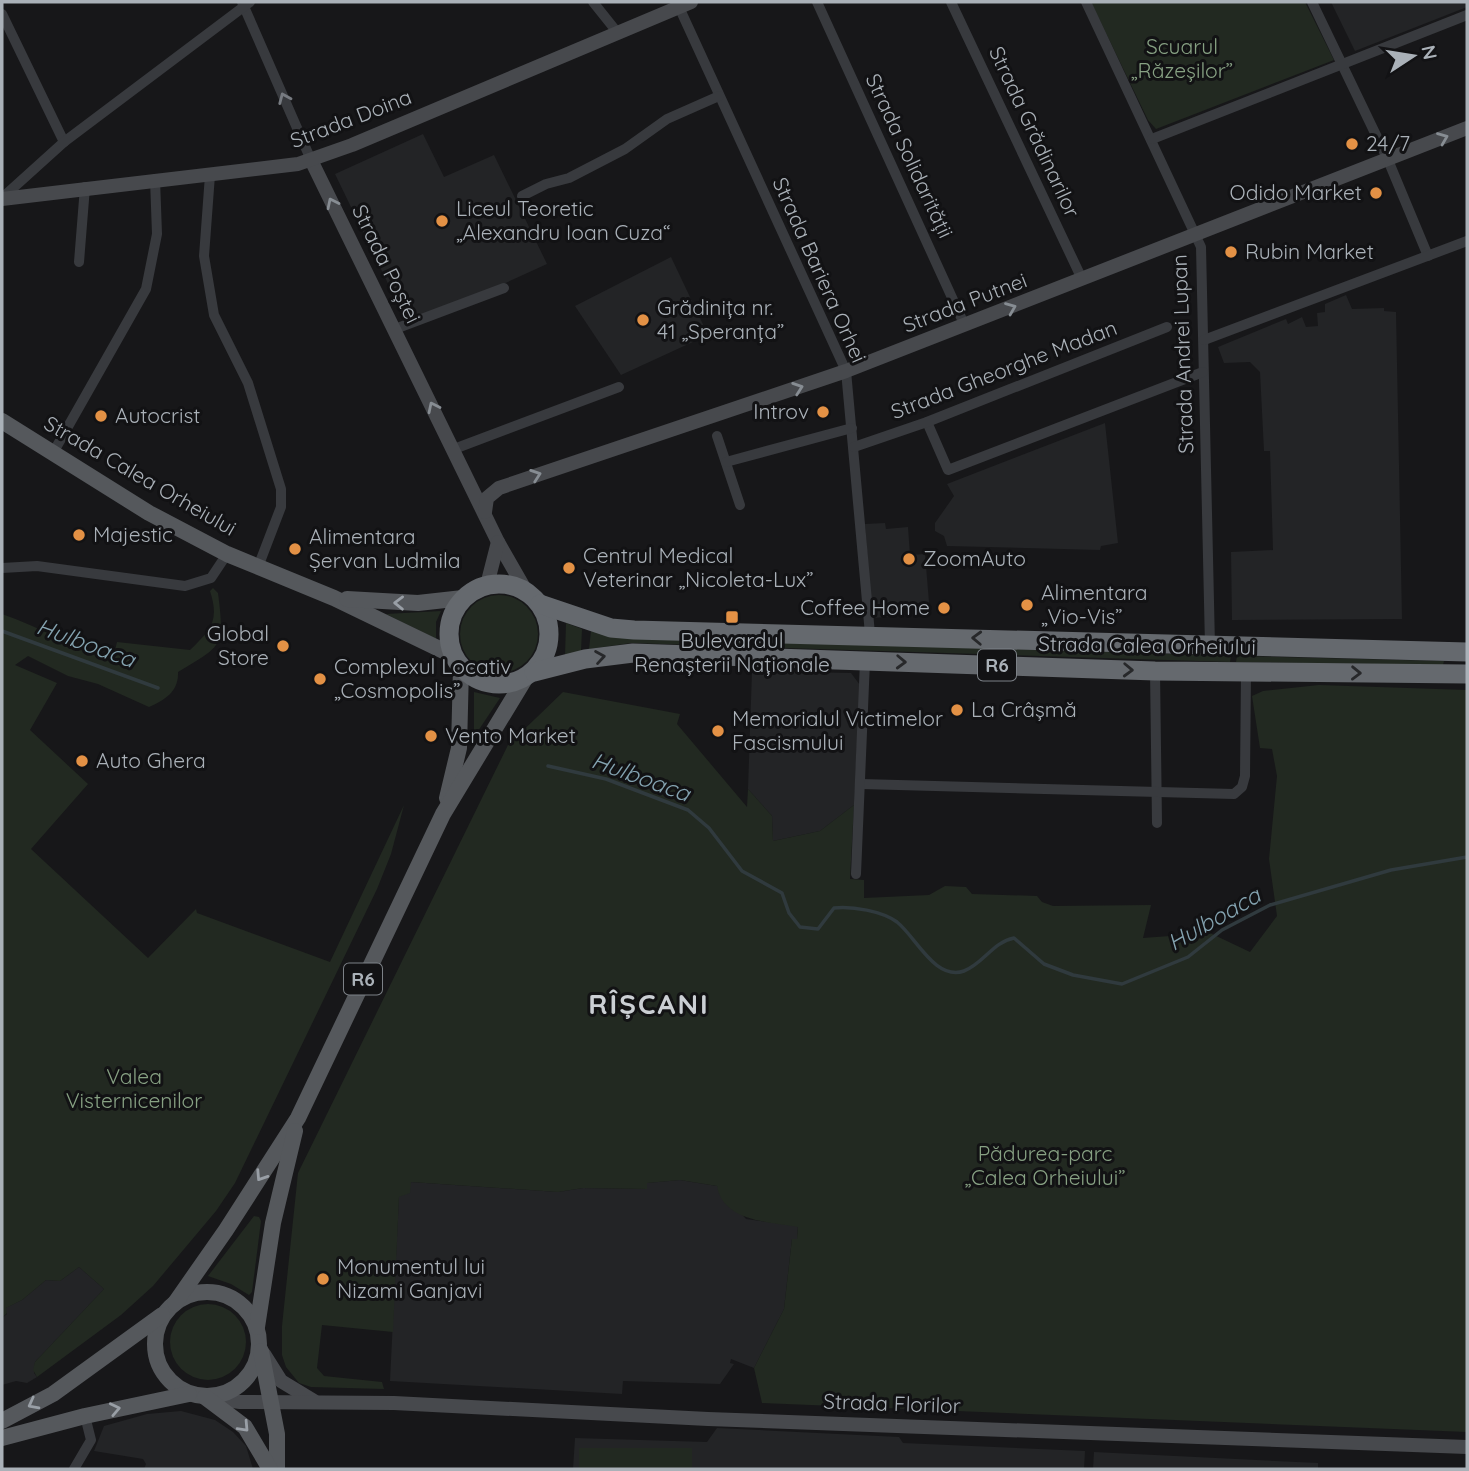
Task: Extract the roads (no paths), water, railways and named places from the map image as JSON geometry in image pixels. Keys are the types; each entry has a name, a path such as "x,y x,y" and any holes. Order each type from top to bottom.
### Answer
{"highway":[{"name":"R6","path":"464,598 450,625 458,662 485,683 513,683 530,675 545,657 550,639 548,621 533,598 500,583 487,585"},
{"path":"464,598 487,585"},
{"name":"Strada Calea Orheiului","path":"533,598 572,616 623,629 1465,652"},
{"path":"1465,652 1465,674"},
{"name":"Strada Calea Orheiului","path":"530,675 585,659 633,653 1155,671 1465,674"}],"main road":[{"name":"Strada Doina","path":"2,198 210,175 311,160 685,4"},
{"name":"Strada Putnei","path":"485,512 487,498 499,488 846,371 1467,128"},
{"name":"Strada Poștei","path":"311,160 498,541 533,598"},
{"name":"Strada Calea Orheiului","path":"2,421 149,513 227,554 334,598 458,662"},
{"path":"487,585 498,541"},
{"name":"Strada Calea Orheiului","path":"334,598 394,603 464,598"},
{"name":"R6","path":"443,814 459,748 458,662"},
{"name":"R6","path":"197,1395 173,1384 158,1360 156,1332 169,1308 226,1230 298,1118 443,814 530,675"},
{"name":"R6","path":"260,1346 257,1327 273,1223 298,1118"},
{"name":"R6","path":"169,1308 205,1292 222,1294 237,1301 249,1312 257,1327"},
{"path":"2,1421 53,1394 169,1308"},
{"path":"2,1438 85,1416 197,1395 240,1382 256,1362 260,1346"},
{"path":"260,1346 276,1434 277,1469"},
{"name":"Strada Florilor","path":"260,1346 281,1381 315,1401"},
{"path":"197,1395 245,1427 270,1469"},
{"name":"Strada Florilor","path":"197,1395 271,1403 315,1401 708,1419 1467,1447"},
{"name":"Strada Florilor","path":"276,1434 281,1419 290,1409 315,1401"}],"street":[{"path":"593,2 617,32"},
{"name":"Strada Solidarității","path":"817,2 965,326"},
{"name":"Strada Grădinarilor","path":"951,2 1082,279"},
{"name":"Strada Andrei Lupan","path":"1086,2 1197,234 1202,260 1210,647"},
{"path":"1312,2 1388,160 1428,256"},
{"path":"2,198 64,142 245,3"},
{"name":"Strada Poștei","path":"245,3 311,160"},
{"name":"Strada Bariera Orhei","path":"685,4 719,96 846,371 870,634"},
{"path":"2,14 64,142"},
{"path":"1152,139 1467,15"},
{"path":"522,196 546,184 569,178 625,149 660,123 719,96"},
{"path":"210,175 204,256 214,315 248,383 281,489 281,507 258,567"},
{"path":"53,453 133,317 149,282 157,234 155,179"},
{"path":"79,262 85,187"},
{"path":"1203,340 1467,241"},
{"path":"395,329 505,288"},
{"name":"Strada Gheorghe Madan","path":"854,447 927,422 1167,327"},
{"path":"927,422 948,470 1203,372"},
{"path":"454,449 619,387"},
{"path":"726,462 852,428"},
{"path":"717,436 740,505"},
{"path":"2,568 37,566 185,586 211,578 227,554"},
{"path":"856,874 865,661"},
{"path":"1155,671 1157,822"},
{"path":"861,784 1234,794 1242,788 1246,672"},
{"path":"75,1469 91,1440 85,1416"}],"waterway":[{"name":"Hulboaca","path":"2,631 158,688"},
{"name":"Hulboaca","path":"548,766 606,779 688,810 709,828 742,871 782,893 789,913 800,927 818,929 834,908 875,912 897,922 935,964 954,972 971,968 1000,944 1014,938 1044,964 1073,975 1122,984 1188,957 1222,930 1270,905 1391,870 1467,857"}],"place":[{"name":"24/7","path":"1352,144"},
{"name":"Odido Market","path":"1376,193"},
{"name":"Liceul Teoretic „Alexandru Ioan Cuza“","path":"442,221"},
{"name":"Rubin Market","path":"1231,252"},
{"name":"Grădinița nr. 41 „Speranța”","path":"643,320"},
{"name":"Introv","path":"823,412"},
{"name":"Autocrist","path":"101,416"},
{"name":"Majestic","path":"79,535"},
{"name":"Alimentara Șervan Ludmila","path":"295,549"},
{"name":"ZoomAuto","path":"909,559"},
{"name":"Centrul Medical Veterinar „Nicoleta-Lux”","path":"569,568"},
{"name":"Alimentara „Vio-Vis”","path":"1027,605"},
{"name":"Coffee Home","path":"944,608"},
{"name":"Bulevardul Renașterii Naționale","path":"732,617"},
{"name":"Global Store","path":"283,646"},
{"name":"Complexul Locativ „Cosmopolis”","path":"320,679"},
{"name":"La Crâșmă","path":"957,710"},
{"name":"Memorialul Victimelor Fascismului","path":"718,731"},
{"name":"Vento Market","path":"431,736"},
{"name":"Auto Ghera","path":"82,761"},
{"name":"Monumentul lui Nizami Ganjavi","path":"323,1279"}],"district":[{"name":"RÎȘCANI","path":"649,1004"}],"park label":[{"name":"Scuarul „Răzeșilor”","path":"1182,59"},
{"name":"Valea Visternicenilor","path":"134,1089"},
{"name":"Pădurea-parc „Calea Orheiului”","path":"1045,1166"}]}
